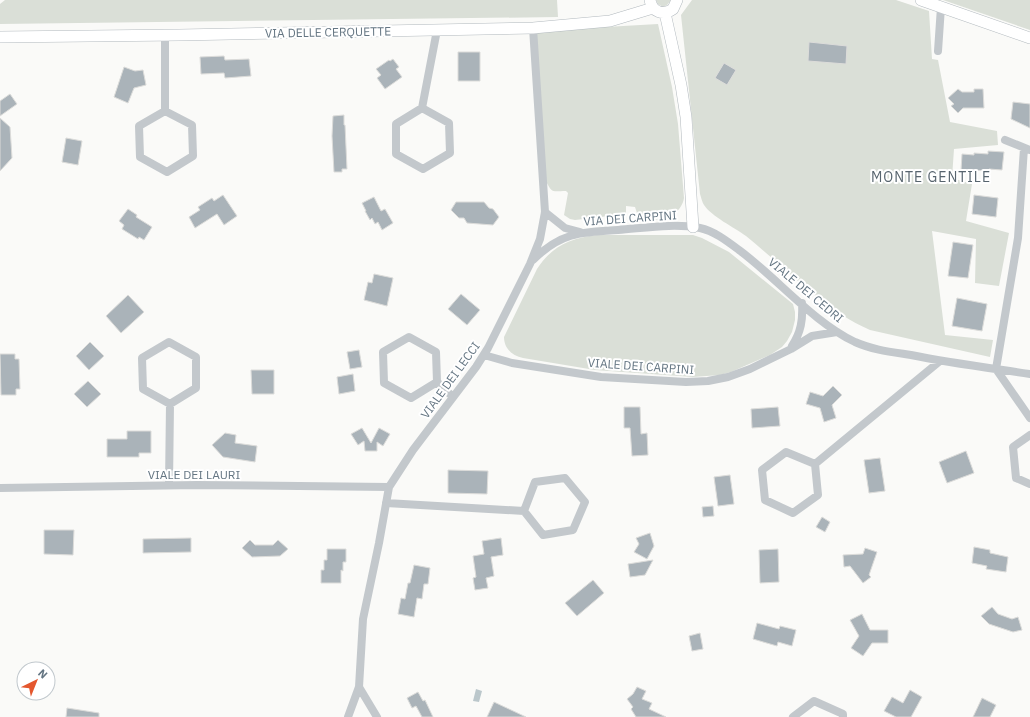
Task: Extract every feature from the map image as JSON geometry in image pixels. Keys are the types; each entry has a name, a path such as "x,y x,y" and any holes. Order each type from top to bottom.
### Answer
{"street":[{"path":"652,4 661,13 665,13 673,9 677,0"},
{"path":"921,0 1030,38"},
{"name":"VIA DELLE CERQUETTE","path":"0,37 533,28 610,21 652,4"},
{"path":"938,51 941,7"},
{"path":"665,13 681,85 686,117 692,227"},
{"name":"VIALE DEI LECCI","path":"348,717 359,687 363,619 389,487 414,450 484,355 530,264 540,239 545,212 533,28"},
{"path":"422,108 449,123 450,154 423,169 396,154 396,124 422,108 437,30"},
{"path":"165,35 165,111"},
{"path":"165,111 192,126 193,156 166,172 140,157 139,126 165,111"},
{"path":"1005,140 1027,149 1018,238 996,369 1030,418"},
{"path":"545,212 565,228 582,232"},
{"name":"VIA DEI CARPINI","path":"530,264 554,243 582,232 672,226 692,227"},
{"name":"VIALE DEI CEDRI","path":"692,227 708,231 724,239 750,258 837,332 855,342 873,348 940,361 1030,374"},
{"path":"791,349 801,327 802,303"},
{"name":"VIALE DEI CARPINI","path":"484,355 512,363 601,376 698,382 719,380 738,374 791,349 812,336 837,332"},
{"path":"437,382 411,398 384,383 383,352 409,337 436,352 437,382 453,397"},
{"path":"169,342 196,357 196,388 170,404 143,389 142,358 169,342"},
{"path":"815,464 940,361"},
{"path":"169,485 170,404"},
{"path":"1030,435 1013,447 1016,478 1030,484"},
{"path":"786,452 815,464 818,495 800,508 793,513 765,500 762,470 786,452"},
{"path":"386,503 524,511 543,535 573,530 585,502 565,478 535,482 524,511"},
{"name":"VIALE DEI LAURI","path":"0,488 169,485 389,487"},
{"path":"359,687 377,717"},
{"path":"793,717 814,701 843,714 843,717"}],"shaded area":[{"path":"5,0 557,0 558,17 0,24 0,4"},
{"path":"656,0 671,0 663,7 658,4"},
{"path":"692,0 896,0 929,11 932,59 938,60 950,122 997,131 998,145 954,149 952,178 972,184 966,221 1009,233 999,286 975,283 976,239 932,231 945,335 993,340 990,357 870,330 836,311 820,300 746,236 717,218 707,209 703,204 700,194 681,15","holes":["810,43 847,46 846,64","724,63 736,70 727,85 715,78"]},
{"path":"943,0 1030,0 1030,30"},
{"path":"658,24 672,87 678,124 684,198 683,203 677,212 663,219 657,220 637,213 635,207 626,206 626,214 575,220 570,219 564,215 568,193 566,191 553,191 546,181 536,31"},
{"path":"597,235 693,235 702,238 729,252 793,304 795,320 792,332 782,347 770,355 731,372 720,375 693,377 595,370 523,358 513,354 507,348 504,337 537,269 549,254 562,244 578,238"},
{"path":"476,689 482,691 479,702 473,701"}],"building":[{"path":"809,42 847,46 846,64 808,61"},
{"path":"458,52 480,52 480,81 458,81"},
{"path":"224,56 225,60 249,59 251,76 225,78 224,73 201,74 200,57"},
{"path":"393,59 399,67 396,69 402,77 385,89 377,78 381,75 376,69"},
{"path":"724,63 736,70 727,85 715,78"},
{"path":"124,67 135,71 143,70 146,85 134,88 128,103 114,97"},
{"path":"958,89 962,92 974,92 974,89 983,89 984,108 963,108 958,113 951,106 954,104 948,98"},
{"path":"10,94 17,104 0,116 0,101"},
{"path":"1013,102 1030,104 1030,128 1011,119"},
{"path":"344,115 347,169 342,169 342,172 334,172 332,136 333,116"},
{"path":"0,118 10,127 12,158 0,171"},
{"path":"66,138 82,141 78,165 62,162"},
{"path":"988,151 1004,152 1002,170 989,169 988,171 961,171 962,154 988,154"},
{"path":"223,195 237,216 224,225 217,214 195,228 189,217 200,210 198,207 212,198 214,201"},
{"path":"974,195 998,198 996,217 972,214"},
{"path":"374,197 381,211 385,209 393,223 382,230 378,222 375,224 372,218 370,220 362,203"},
{"path":"456,202 484,202 489,208 493,209 499,217 493,225 467,223 464,218 459,218 451,210"},
{"path":"128,209 137,215 136,217 152,227 144,240 139,237 138,239 122,229 124,225 119,221"},
{"path":"953,242 973,245 968,278 948,276"},
{"path":"374,274 393,278 387,306 364,300 368,282 372,283"},
{"path":"461,294 480,310 467,325 448,309"},
{"path":"128,295 144,312 121,333 106,316"},
{"path":"957,298 987,304 982,331 952,326"},
{"path":"90,342 104,356 89,370 76,356"},
{"path":"359,350 362,367 350,369 347,352"},
{"path":"0,354 15,354 15,359 19,359 20,389 16,389 16,395 1,395"},
{"path":"251,370 274,370 274,394 252,394"},
{"path":"353,374 355,391 339,394 337,377"},
{"path":"88,381 101,394 87,407 74,394"},
{"path":"833,386 842,395 832,405 836,418 824,422 820,408 806,404 810,392 823,396"},
{"path":"624,407 640,407 641,434 647,433 648,455 632,456 630,428 624,428"},
{"path":"778,407 780,426 752,428 751,409"},
{"path":"362,428 371,443 379,428 390,434 383,446 377,442 377,451 365,451 364,441 358,445 351,434"},
{"path":"127,431 151,431 151,453 139,453 139,457 107,457 107,439 127,439"},
{"path":"225,433 236,435 235,443 257,446 255,462 223,457 212,445"},
{"path":"966,451 974,473 947,483 939,462"},
{"path":"880,458 885,491 869,493 864,460"},
{"path":"448,470 488,471 487,494 448,493"},
{"path":"730,475 734,504 718,506 714,477"},
{"path":"713,506 714,516 703,517 702,507"},
{"path":"822,517 830,522 825,532 816,527"},
{"path":"44,530 74,530 73,555 44,554"},
{"path":"650,533 654,546 647,559 634,552 639,544 636,538"},
{"path":"191,538 191,552 143,553 143,539"},
{"path":"501,538 503,555 491,557 494,576 486,578 488,588 475,590 473,578 476,577 473,556 484,554 482,541"},
{"path":"250,540 255,545 273,545 278,540 288,549 280,556 252,557 242,548"},
{"path":"974,547 990,550 990,553 1008,557 1006,572 986,569 987,566 972,563"},
{"path":"865,548 877,552 869,575 871,577 863,583 850,566 844,567 843,555 863,554"},
{"path":"327,549 346,549 346,562 343,562 343,571 341,570 341,583 321,583 321,570 324,570 324,560 327,560"},
{"path":"778,549 779,582 760,583 759,550"},
{"path":"653,560 645,575 630,577 628,564"},
{"path":"414,565 430,568 428,584 424,584 422,599 417,598 414,617 398,614 401,598 405,599"},
{"path":"593,580 604,593 577,616 565,603"},
{"path":"992,607 998,614 1012,619 1018,617 1022,630 1013,632 989,624 981,616"},
{"path":"862,614 870,630 888,630 888,643 872,643 863,656 851,648 859,636 850,620"},
{"path":"757,623 779,629 780,626 796,630 792,646 778,642 777,646 753,639"},
{"path":"700,633 703,649 692,651 689,636"},
{"path":"637,687 646,691 642,699 652,703 649,709 666,717 636,717 631,709 633,707 627,699 633,694"},
{"path":"910,690 922,697 911,717 896,717 884,711 892,697 903,703"},
{"path":"418,692 423,701 425,700 433,717 422,717 416,706 412,708 407,698"},
{"path":"982,698 996,705 990,717 973,717"},
{"path":"494,702 526,717 487,717"},
{"path":"67,708 99,713 99,717 66,717"}],"district":[{"name":"MONTE GENTILE","path":"931,177"}]}
